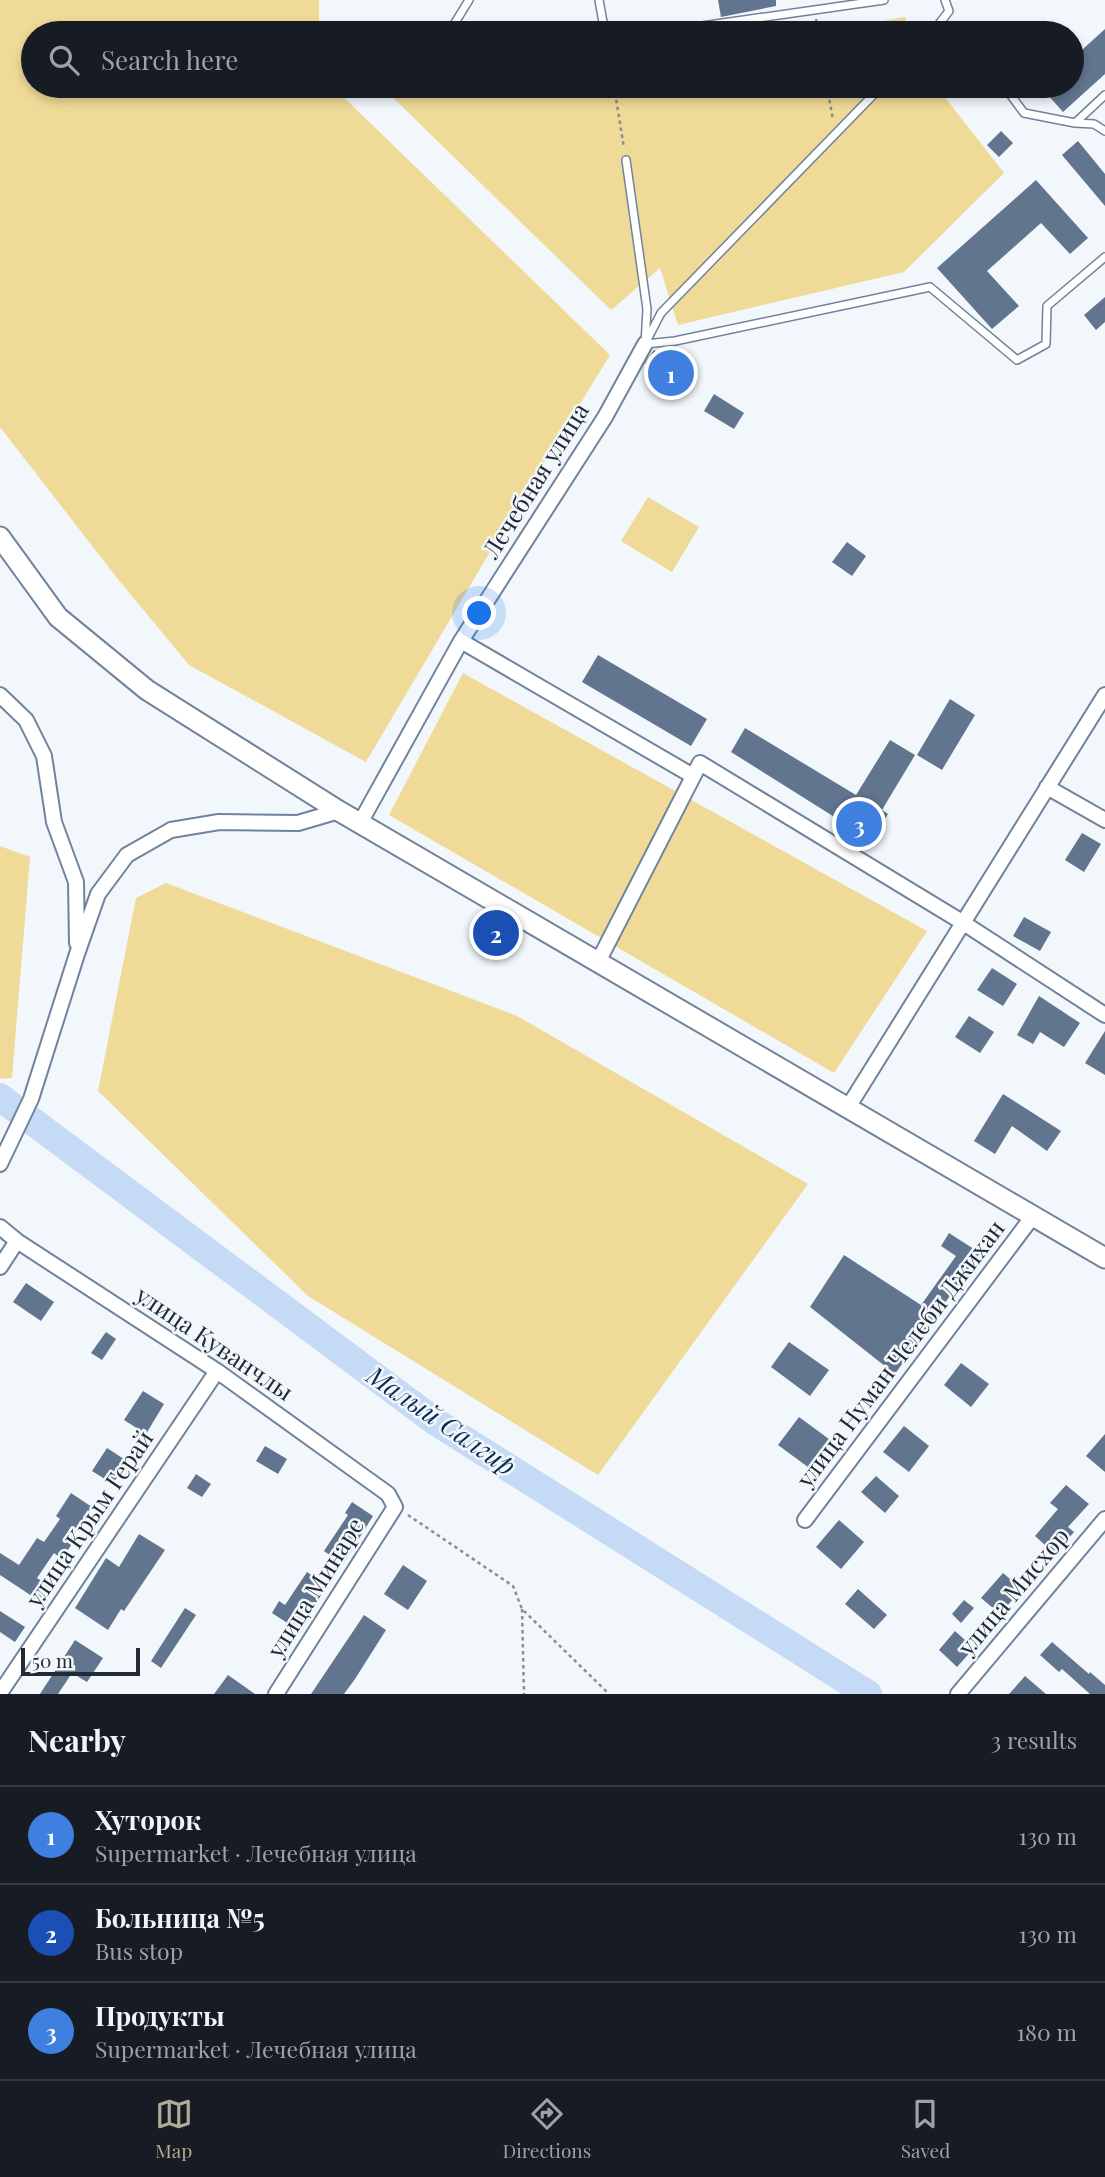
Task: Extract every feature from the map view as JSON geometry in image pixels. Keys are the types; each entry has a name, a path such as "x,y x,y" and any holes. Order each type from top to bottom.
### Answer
{"main road":[{"path":"0,537 58,617 137,682 339,811 1105,1258"}],"street":[{"name":"Лечебная улица","path":"360,823 461,640 605,417 645,344"},
{"path":"461,640 697,769 962,922 1105,1015"},
{"path":"0,695 26,720 44,756 54,822 76,882 77,954"},
{"path":"847,1109 1105,695"},
{"path":"598,962 697,769"},
{"path":"1047,787 1105,820"},
{"path":"0,1164 31,1099 99,894 127,855 171,830 219,822 298,823 339,811"},
{"name":"улица Нуман Челеби Джихан","path":"805,1520 1033,1216"},
{"name":"улица Куванчлы","path":"0,1227 17,1241 217,1371 388,1494 395,1507"},
{"path":"0,1267 17,1241"},
{"name":"улица Крым Герай","path":"0,1693 217,1371"},
{"name":"улица Минаре","path":"276,1694 395,1507"},
{"name":"улица Мисхор","path":"958,1694 1105,1519"}],"lane":[{"path":"456,21 469,0"},
{"path":"599,0 603,21"},
{"path":"737,21 884,0"},
{"path":"941,21 949,11 945,0"},
{"path":"1075,123 1105,95"},
{"path":"645,344 661,313 870,98"},
{"path":"1013,98 1024,113 1094,124 1105,131"},
{"path":"626,160 647,309 645,344"},
{"path":"645,344 675,341 930,287 1017,360 1046,344 1046,306 1105,257"}],"path":[{"path":"616,98 626,160"},
{"path":"829,98 836,133"},
{"path":"395,1507 513,1586 522,1609 524,1694"},
{"path":"522,1609 609,1694"}],"shaded area":[{"path":"0,0 319,0 319,21 21,21 21,98 344,98 610,355 366,762 189,665 117,578 0,427"},
{"path":"905,17 906,21 884,21"},
{"path":"393,98 945,98 1004,173 904,272 678,325 660,268 611,310"},
{"path":"648,497 699,527 672,572 621,541"},
{"path":"463,673 927,931 834,1073 389,815"},
{"path":"0,846 30,857 12,1078 0,1079"},
{"path":"166,883 517,1016 808,1184 598,1475 308,1296 98,1091 136,898"}],"building":[{"path":"718,0 776,0 776,6 721,17"},
{"path":"1105,29 1105,74 1084,93 1084,48"},
{"path":"1051,98 1078,98 1063,112"},
{"path":"1001,131 1013,143 999,157 987,145"},
{"path":"1078,141 1105,174 1105,206 1062,155"},
{"path":"1036,180 1088,238 1070,254 1041,223 987,271 1019,306 992,329 937,268"},
{"path":"1105,297 1105,322 1096,330 1084,315"},
{"path":"654,350 682,369 673,382 645,363"},
{"path":"714,394 744,413 734,429 704,411"},
{"path":"847,542 866,556 852,576 832,562"},
{"path":"598,655 707,719 691,746 582,682"},
{"path":"950,699 975,715 942,770 917,755"},
{"path":"745,728 856,795 890,740 915,755 882,810 888,814 871,840 731,752"},
{"path":"1082,833 1101,844 1084,872 1065,860"},
{"path":"1024,917 1051,932 1040,951 1013,936"},
{"path":"992,968 1017,984 1003,1006 977,990"},
{"path":"1039,996 1080,1023 1064,1047 1040,1032 1033,1044 1017,1035"},
{"path":"969,1016 994,1032 980,1053 955,1037"},
{"path":"1105,1031 1105,1075 1085,1063"},
{"path":"1003,1094 1061,1131 1047,1151 1012,1126 995,1154 974,1141"},
{"path":"949,1233 980,1253 895,1374 810,1307 844,1255 921,1305 956,1256 941,1246"},
{"path":"26,1283 54,1302 41,1321 13,1302"},
{"path":"106,1332 116,1339 102,1360 91,1353"},
{"path":"789,1342 829,1370 810,1396 771,1367"},
{"path":"961,1363 989,1384 971,1407 944,1385"},
{"path":"143,1391 164,1404 146,1434 124,1420"},
{"path":"799,1417 833,1442 812,1470 778,1445"},
{"path":"904,1426 929,1446 909,1472 883,1452"},
{"path":"1105,1434 1105,1472 1086,1456"},
{"path":"265,1446 287,1459 278,1474 256,1461"},
{"path":"107,1448 127,1461 113,1484 92,1471"},
{"path":"196,1474 211,1484 202,1497 187,1488"},
{"path":"876,1476 899,1496 885,1513 861,1492"},
{"path":"1066,1485 1089,1504 1068,1527 1074,1532 1055,1554 1035,1536 1058,1509 1050,1503"},
{"path":"71,1493 92,1507 62,1559 54,1553 37,1578 51,1587 41,1602 0,1575 0,1553 19,1565 37,1538 44,1542 60,1519 56,1516"},
{"path":"352,1502 373,1516 343,1564 324,1551 348,1515 345,1513"},
{"path":"839,1520 864,1542 841,1569 816,1547"},
{"path":"139,1534 165,1550 108,1630 75,1608 106,1558 119,1567"},
{"path":"403,1565 427,1581 408,1610 384,1594"},
{"path":"307,1572 327,1586 298,1630 272,1613 279,1601 285,1605"},
{"path":"1003,1573 1022,1589 1000,1614 981,1598"},
{"path":"858,1589 887,1615 874,1629 845,1604"},
{"path":"964,1600 974,1608 961,1623 952,1614"},
{"path":"185,1608 196,1615 161,1668 151,1661"},
{"path":"0,1611 25,1627 15,1642 0,1632"},
{"path":"364,1615 386,1630 355,1679 344,1694 311,1694"},
{"path":"955,1631 974,1648 957,1667 939,1650"},
{"path":"75,1640 103,1658 87,1682 72,1673 58,1694 40,1694"},
{"path":"1052,1642 1105,1685 1105,1694 1090,1694 1062,1669 1059,1672 1040,1655"},
{"path":"228,1675 255,1694 214,1694"},
{"path":"1025,1676 1046,1694 1009,1694"}],"waterway":[{"name":"Малый Салгир","path":"0,1097 14,1108"},
{"name":"Малый Салгир","path":"32,1121 436,1422 868,1694"}],"place":[{"name":"Хуторок","path":"671,373"},
{"name":"Продукты","path":"859,824"},
{"name":"Больница №5","path":"496,933"}]}
